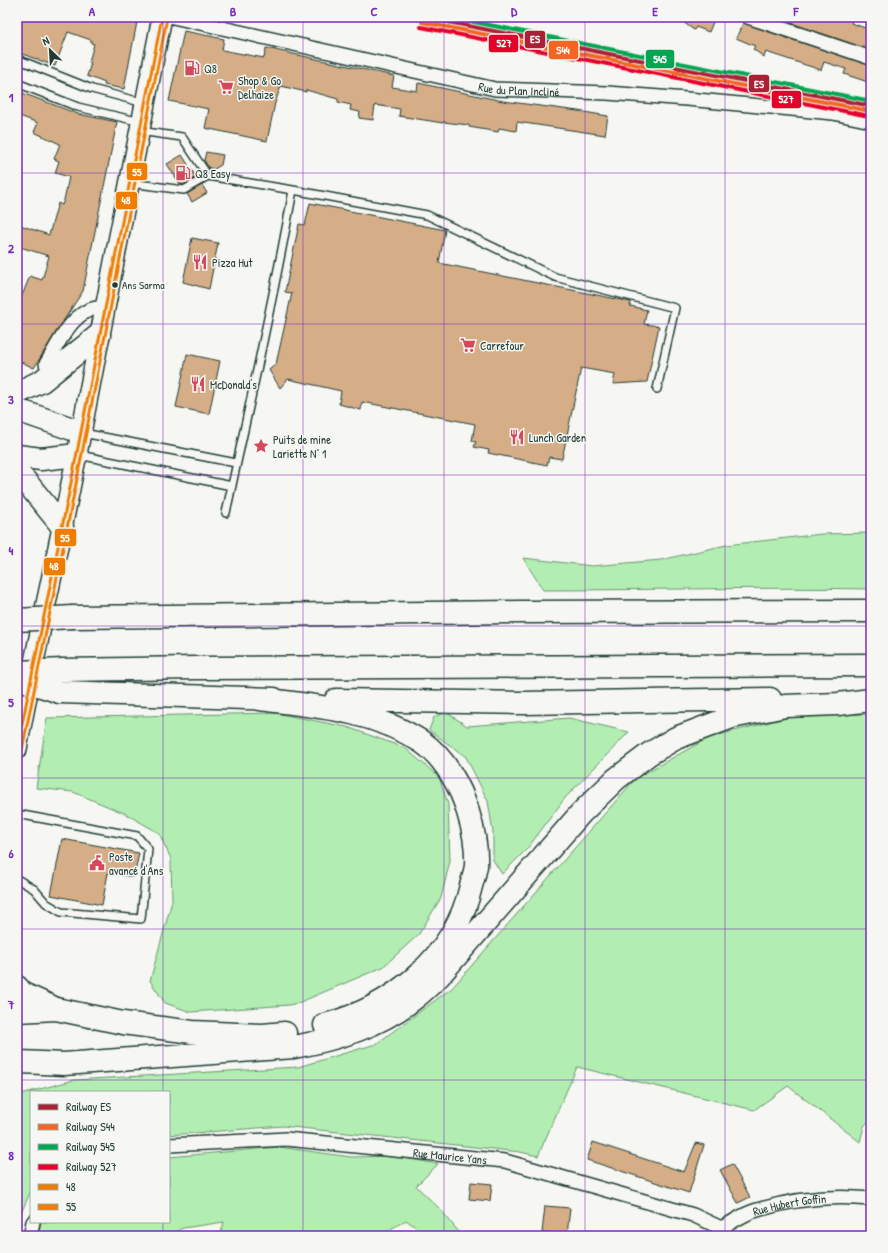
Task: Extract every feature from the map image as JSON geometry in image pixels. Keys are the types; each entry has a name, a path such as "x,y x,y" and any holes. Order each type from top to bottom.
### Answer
{"highway":[{"path":"17,394 42,381 99,335"},
{"path":"17,411 81,432"},
{"path":"17,456 41,459 77,455"},
{"path":"17,472 62,526"},
{"path":"17,620 73,617 505,612 871,611"},
{"path":"25,667 63,670 871,665"},
{"path":"17,678 60,692 260,699 524,703 871,699"},
{"path":"17,987 23,994 56,1009 123,1023 192,1032 263,1035 298,1032 341,1021 393,996 433,961 452,935 463,915 476,866 475,841 471,820 464,798 453,777 438,757 423,743 376,720 350,712 260,699"},
{"path":"17,1060 21,1062 64,1064 294,1047 317,1043 365,1028 416,998 439,976 581,814 616,779 648,754 676,738 732,717 785,706 838,704 871,699"},
{"path":"17,1010 56,1009"},
{"path":"17,1079 64,1064"}],"main road":[{"path":"17,749 25,667 62,526 77,455 104,308 162,17"}],"street":[{"name":"Rue du Plan Incliné","path":"173,17 495,89 607,93 833,113 871,121"},
{"path":"748,17 871,58"},
{"path":"46,364 74,320 85,311 93,308 104,308"},
{"name":"Rue Maurice Yans","path":"170,1145 286,1139 505,1161 693,1215 720,1232"},
{"name":"Rue Hubert Goffin","path":"720,1232 753,1211 798,1200 847,1196 871,1199"},
{"path":"30,1236 33,1223"}],"lane":[{"path":"17,59 92,89 144,103"},
{"path":"17,83 74,106 182,137 208,176"},
{"path":"129,183 184,190 208,176 427,215 555,276 675,308 657,389"},
{"path":"226,513 280,267 293,190"},
{"path":"81,432 236,463"},
{"path":"77,455 232,486"},
{"path":"17,814 137,836 148,849 141,919 61,912 46,903 34,889 17,879"}],"green space":[{"path":"871,533 871,589 748,588 543,590 523,558 592,566 661,560 726,545 822,534"},
{"path":"446,712 467,726 569,718 629,732 565,798 527,849 502,874 493,860 493,832 488,801 466,757 429,730 434,717"},
{"path":"275,713 347,727 405,748 439,777 448,804 450,861 441,898 419,934 383,967 298,1003 289,1005 191,1012 165,1003 150,981 172,901 171,859 159,833 126,814 73,792 36,788 47,718"},
{"path":"871,714 871,1119 864,1126 860,1142 788,1086 754,1110 577,1067 538,1156 520,1152 283,1126 170,1135 170,1091 32,1091 74,1080 298,1067 376,1044 452,988 636,778 710,737 794,716"},
{"path":"30,1092 30,1193 21,1213 17,1236 17,1098 21,1094"},
{"path":"279,1147 351,1157 393,1156 438,1164 416,1186 441,1210 462,1236 428,1236 406,1220 379,1236 220,1236 224,1222 183,1228 167,1236 38,1236 41,1223 170,1223 170,1157"}],"building":[{"path":"17,17 138,17 124,89 104,85 105,83 87,76 94,44 91,43 91,40 68,32 55,66 17,52"},
{"path":"672,17 715,17 709,32 696,27 694,30 683,22"},
{"path":"773,17 853,17 851,23 871,30 871,50"},
{"path":"743,23 871,66 871,83 844,74 846,69 824,62 821,70 766,52 764,57 753,49 755,46 736,38"},
{"path":"184,31 224,39 222,50 264,58 266,48 394,76 392,87 417,91 418,83 503,101 608,116 605,135 517,122 516,131 499,128 498,132 469,127 469,125 443,123 399,116 400,109 375,105 373,120 359,118 360,112 350,110 351,105 338,102 338,99 306,90 306,92 281,86 275,103 267,141 205,128 209,109 169,101"},
{"path":"17,91 78,114 117,122 83,291 34,368 17,360 17,296 21,298 30,276 42,280 49,256 17,246 17,224 49,235 58,203 62,205 64,200 69,177 55,173 59,161 54,159 60,144 34,132 38,123 17,115"},
{"path":"206,152 223,155 221,165 214,169 209,168 204,160"},
{"path":"182,155 196,177 183,185 180,184 167,164"},
{"path":"202,185 207,193 192,202 187,194"},
{"name":"Carrefour","path":"310,203 445,230 439,263 631,302 630,306 647,310 644,324 659,326 647,382 613,384 615,374 581,368 562,459 549,457 547,465 488,453 489,450 474,447 476,442 472,441 475,424 362,402 361,410 339,404 341,391 288,379 280,388 269,370 276,364 292,293 285,292 299,224 305,225"},
{"name":"Pizza Hut","path":"192,238 218,243 209,289 183,282"},
{"name":"McDonald's","path":"187,354 220,361 209,414 176,407"},
{"name":"Poste avancé d'Ans","path":"62,839 139,853 134,877 108,873 102,905 51,895"},
{"path":"593,1142 684,1172 696,1143 704,1145 689,1193 587,1160"},
{"path":"732,1164 750,1197 738,1203 720,1170"},
{"path":"471,1182 492,1184 490,1201 469,1199"},
{"path":"545,1206 570,1208 567,1235 542,1233"}],"rail line":[{"name":"ES","path":"423,17 871,106"},
{"name":"545","path":"449,17 871,101"},
{"name":"S44","path":"422,22 870,111"},
{"name":"527","path":"421,27 869,116"}],"transit line":[{"name":"48","path":"17,749 73,473 162,17"},
{"name":"55","path":"22,750 78,474 167,18"}],"place":[{"name":"Q8","path":"192,68"},
{"name":"Shop & Go Delhaize","path":"226,87"},
{"name":"Q8 Easy","path":"183,173"},
{"name":"Pizza Hut","path":"200,262"},
{"name":"Ans Sarma","path":"115,285"},
{"name":"Carrefour","path":"468,345"},
{"name":"McDonald's","path":"198,384"},
{"name":"Lunch Garden","path":"517,437"},
{"name":"Puits de mine Lariette N° 1","path":"261,446"},
{"name":"Poste avancé d'Ans","path":"97,863"}]}
